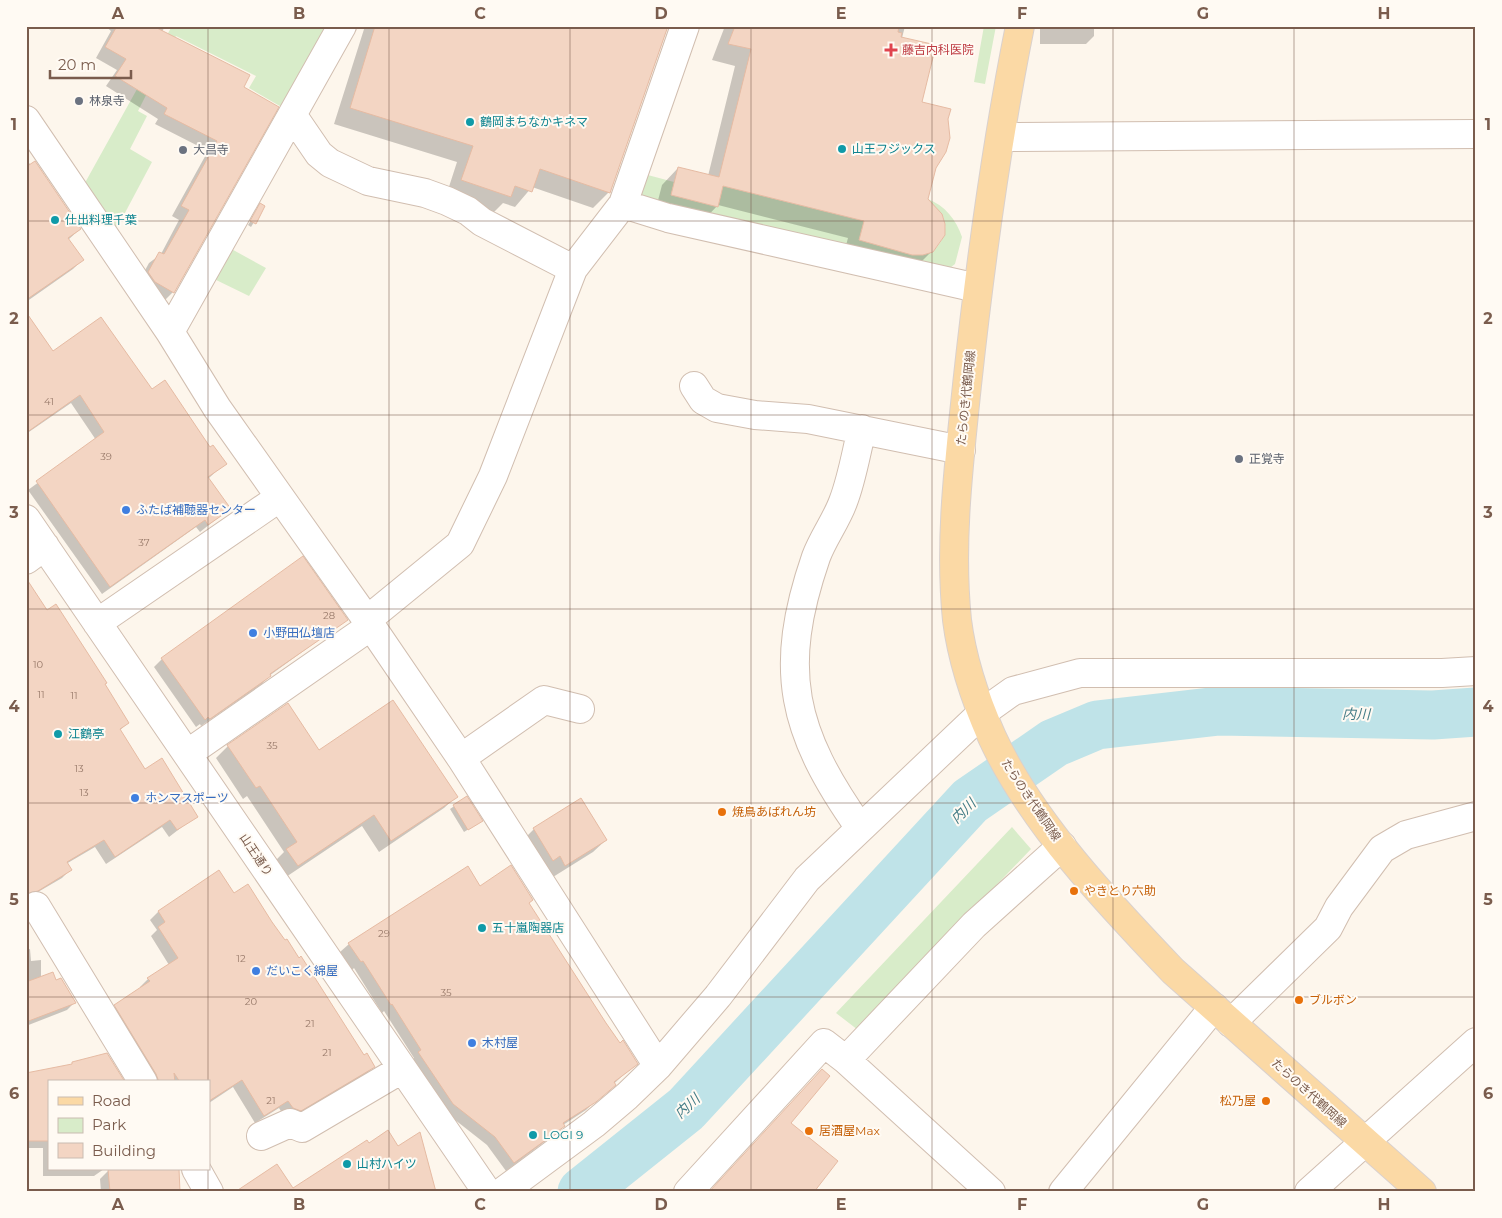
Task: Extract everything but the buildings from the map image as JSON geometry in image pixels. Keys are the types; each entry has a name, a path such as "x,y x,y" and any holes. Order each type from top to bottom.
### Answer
{"main road":[{"name":"たらのき代鶴岡線","path":"1020,26 978,288 960,450 955,519 955,593 965,663 987,725 1018,784 1062,846 1143,940 1173,971 1422,1192"}],"street":[{"path":"170,332 342,26"},
{"path":"187,754 369,623 460,544 493,476 573,269 623,204 685,26"},
{"path":"26,120 170,332 217,408 369,623 461,758 658,1066"},
{"path":"288,124 330,163 368,182 425,193 468,211 482,222 573,269"},
{"path":"1001,137 1476,134"},
{"path":"623,204 668,218 978,288"},
{"path":"694,386 703,400 717,408 755,416 808,418 960,450"},
{"path":"860,828 824,773 812,748 800,709 794,672 796,634 805,595 817,555 843,502 862,429"},
{"path":"97,623 279,498"},
{"name":"山王通り","path":"26,518 36,553 97,623 487,1192"},
{"path":"502,1192 594,1124 658,1066 718,996 806,879 860,828 987,725 1013,690 1080,673 1442,673 1476,671"},
{"path":"461,758 544,700 580,709"},
{"path":"1063,1192 1223,1015 1328,928 1339,907 1382,849 1406,835 1476,816"},
{"path":"846,1060 974,925 1062,846"},
{"path":"36,906 142,1080"},
{"path":"1309,1192 1476,1042"},
{"path":"688,1192 824,1043 846,1060 991,1192"},
{"path":"261,1136 290,1124 302,1128 402,1068"},
{"path":"197,1170 210,1192"}],"green space":[{"path":"172,26 331,26 285,109 249,88 256,76 176,36 138,111 147,116 130,149 152,162 118,226 110,231 81,190"},
{"path":"984,26 996,26 985,84 974,82"},
{"path":"644,174 674,182 671,195 718,207 723,186 864,221 859,240 933,251 939,245 945,232 945,225 940,212 928,202 928,199 940,205 949,214 957,224 962,237 955,264 942,274 645,203 638,196"},
{"path":"226,246 266,268 249,296 210,277"},
{"path":"1012,827 1031,849 858,1030 836,1013"}],"waterway":[{"name":"内川","path":"582,1192 686,1109 970,801 1054,743 1097,725 1219,711 1433,715 1476,712"}],"place":[{"name":"藤吉内科医院","path":"891,50"},
{"name":"林泉寺","path":"79,101"},
{"name":"鶴岡まちなかキネマ","path":"470,122"},
{"name":"山王フジックス","path":"842,149"},
{"name":"大昌寺","path":"183,150"},
{"name":"仕出料理千葉","path":"55,220"},
{"name":"正覚寺","path":"1239,459"},
{"name":"ふたば補聴器センター","path":"126,510"},
{"name":"小野田仏壇店","path":"253,633"},
{"name":"江鶴亭","path":"58,734"},
{"name":"ホンマスポーツ","path":"135,798"},
{"name":"焼鳥あばれん坊","path":"722,812"},
{"name":"やきとり六助","path":"1074,891"},
{"name":"五十嵐陶器店","path":"482,928"},
{"name":"だいこく綿屋","path":"256,971"},
{"name":"ブルボン","path":"1299,1000"},
{"name":"木村屋","path":"472,1043"},
{"name":"松乃屋","path":"1266,1101"},
{"name":"居酒屋Max","path":"809,1131"},
{"name":"LOGI 9","path":"533,1135"},
{"name":"山村ハイツ","path":"347,1164"}]}
